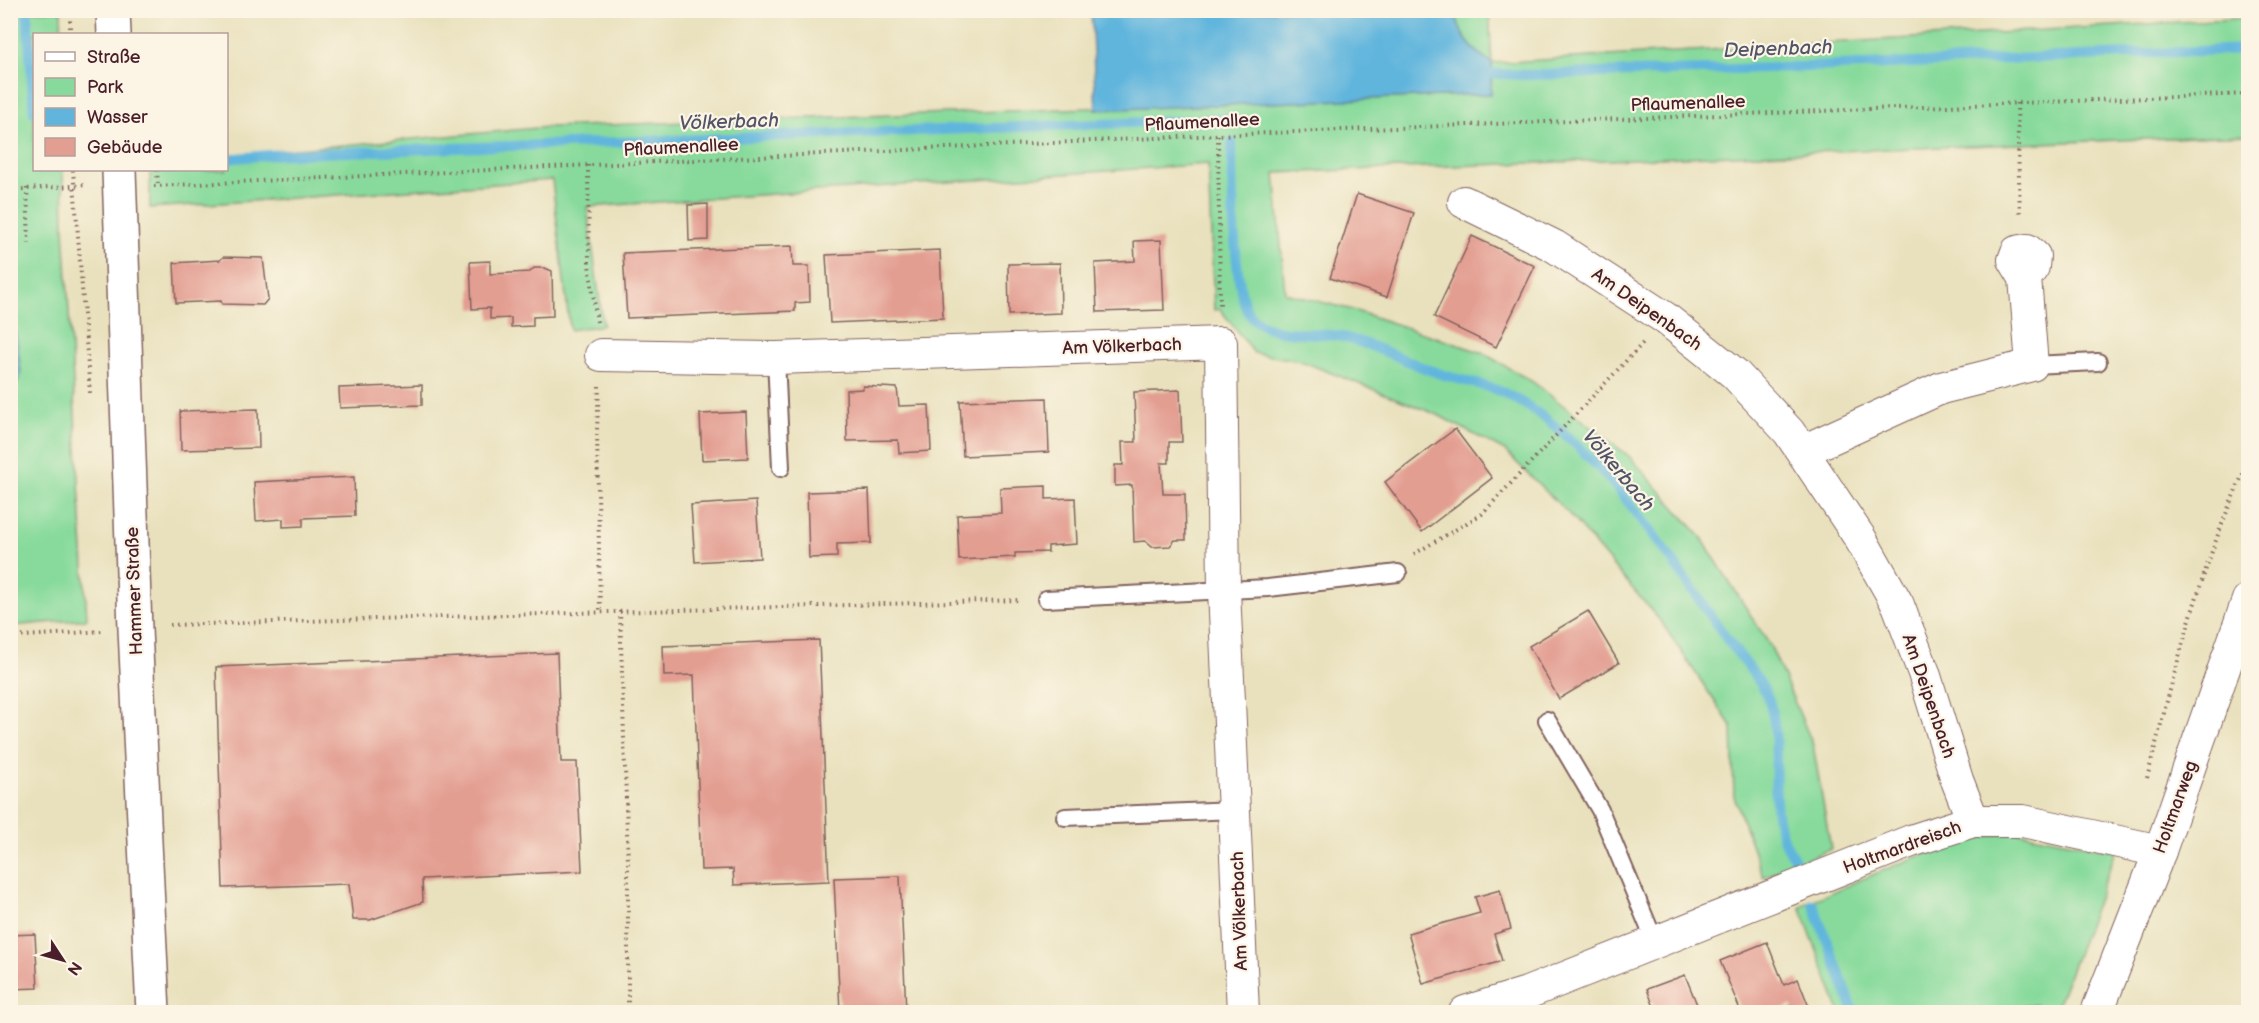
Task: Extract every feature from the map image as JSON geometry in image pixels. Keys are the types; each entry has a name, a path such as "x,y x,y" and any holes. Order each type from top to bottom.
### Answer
{"main road":[{"path":"113,10 114,33"},
{"name":"Hammer Straße","path":"119,171 135,629 153,1012"}],"street":[{"name":"Am Deipenbach","path":"1464,202 1554,246 1665,318 1735,374 1789,432 1860,538 1898,605 1924,673 1957,780 1973,821"},
{"path":"1803,451 1941,388 2031,365 2026,264"},
{"name":"Am Völkerbach","path":"601,356 776,358 1221,343 1224,590 1243,1012"},
{"name":"Holtmarweg","path":"2097,1012 2160,851 2248,600"},
{"name":"Holtmardreisch","path":"1465,1012 1531,1003 1655,942 1911,841 1973,821 2023,821 2160,851"}],"lane":[{"path":"776,358 781,468"},
{"path":"2031,365 2098,362"},
{"path":"1046,599 1268,588 1398,573"},
{"path":"1547,720 1600,810 1655,942"},
{"path":"1065,817 1235,810"}],"path":[{"path":"70,10 70,33"},
{"name":"Pflaumenallee","path":"157,171 158,186 1218,135 2248,94"},
{"path":"2017,103 2021,231 2026,264"},
{"path":"1218,135 1221,343"},
{"path":"588,165 589,265 601,356 597,430 600,611"},
{"path":"10,190 73,185 73,171"},
{"path":"27,188 29,245"},
{"path":"1398,573 1406,560 1482,514 1569,424 1665,318"},
{"path":"2144,789 2197,593 2230,501 2248,463"},
{"path":"10,637 176,625 1046,599"},
{"path":"620,610 628,863 628,1012"}],"green space":[{"path":"11,11 61,11 61,33 33,33 33,171 63,171 64,228 87,619 11,626 10,149 16,148"},
{"path":"1455,11 1489,11 1492,63 2248,18 2248,135 1275,173 1285,293 1353,310 1483,353 1533,382 1630,457 1701,537 1771,647 1813,745 1831,849 1763,877 1734,796 1732,727 1662,623 1569,514 1505,451 1438,415 1301,361 1254,353 1220,309 1214,310 1208,164 587,207 603,325 570,330 552,180 150,208 150,171 228,171 228,155 549,127 1491,94 1492,64 1467,41"},
{"path":"2016,832 2116,851 2055,1012 2035,1012 2035,1005 1979,1012 1840,1012 1800,906 1933,851"}],"water":[{"path":"1091,11 1455,11 1467,41 1492,63 1491,94 1096,110"},
{"path":"10,312 15,325 21,374 11,396"},
{"path":"2036,1005 2035,1012 1979,1012"}],"building":[{"path":"1357,194 1414,213 1387,297 1330,278"},
{"path":"708,204 708,240 689,241 688,205"},
{"path":"1472,236 1535,266 1496,347 1434,317"},
{"path":"1161,240 1164,310 1097,312 1095,263 1135,261 1134,241"},
{"path":"792,246 793,266 809,266 810,302 795,303 795,311 627,318 623,253"},
{"path":"940,250 943,318 830,323 826,255"},
{"path":"223,257 263,258 268,299 263,305 222,304 221,301 176,303 174,263 220,260"},
{"path":"490,261 490,274 530,272 534,268 545,268 552,271 553,316 533,317 533,326 511,327 511,318 490,319 490,308 472,309 470,262"},
{"path":"1060,263 1061,313 1009,315 1008,264"},
{"path":"422,385 422,405 340,408 339,388"},
{"path":"863,386 897,388 899,406 929,405 931,451 899,453 898,440 847,441 846,390 863,389"},
{"path":"1180,390 1182,442 1169,442 1169,463 1161,463 1163,494 1185,494 1186,540 1175,540 1170,546 1152,547 1145,541 1134,542 1132,485 1115,486 1115,465 1123,465 1122,442 1136,442 1134,392"},
{"path":"1047,398 1049,452 963,456 960,401"},
{"path":"258,409 259,448 181,450 180,411"},
{"path":"746,412 748,458 702,460 700,414"},
{"path":"1455,429 1492,478 1422,532 1385,482"},
{"path":"354,477 355,516 303,518 303,526 283,527 283,519 256,521 254,482"},
{"path":"1046,486 1046,499 1075,498 1077,544 1048,546 1048,552 1015,553 1015,557 959,560 957,515 1001,513 1000,488"},
{"path":"869,490 871,543 837,544 837,557 809,558 807,492"},
{"path":"756,501 760,558 695,562 691,505"},
{"path":"1588,611 1619,663 1559,699 1529,646"},
{"path":"819,640 829,881 734,885 733,869 701,870 694,675 664,676 663,646"},
{"path":"557,653 561,762 577,762 582,871 422,879 423,902 370,920 353,920 349,884 223,888 216,667"},
{"path":"900,876 906,1012 840,1012 834,878"},
{"path":"1500,890 1511,929 1494,934 1502,961 1423,984 1408,933 1480,913 1475,897"},
{"path":"35,934 38,988 10,989 10,935"},
{"path":"1767,942 1784,985 1798,979 1811,1012 1794,1012 1791,1005 1774,1012 1741,1012 1720,961"},
{"path":"1685,975 1700,1012 1656,1012 1647,989"}],"waterway":[{"name":"Völkerbach","path":"27,10 33,97"},
{"name":"Deipenbach","path":"1478,73 1529,75 1839,66 2248,49"},
{"name":"Völkerbach","path":"228,159 269,155 1233,119"},
{"name":"Völkerbach","path":"1232,143 1237,259 1244,302 1249,314 1265,327 1287,332 1344,337 1441,374 1489,387 1537,412 1568,437 1597,466 1652,533 1766,694 1774,721 1778,820 1782,836 1794,858"},
{"name":"Völkerbach","path":"1813,904 1854,1012"}]}
